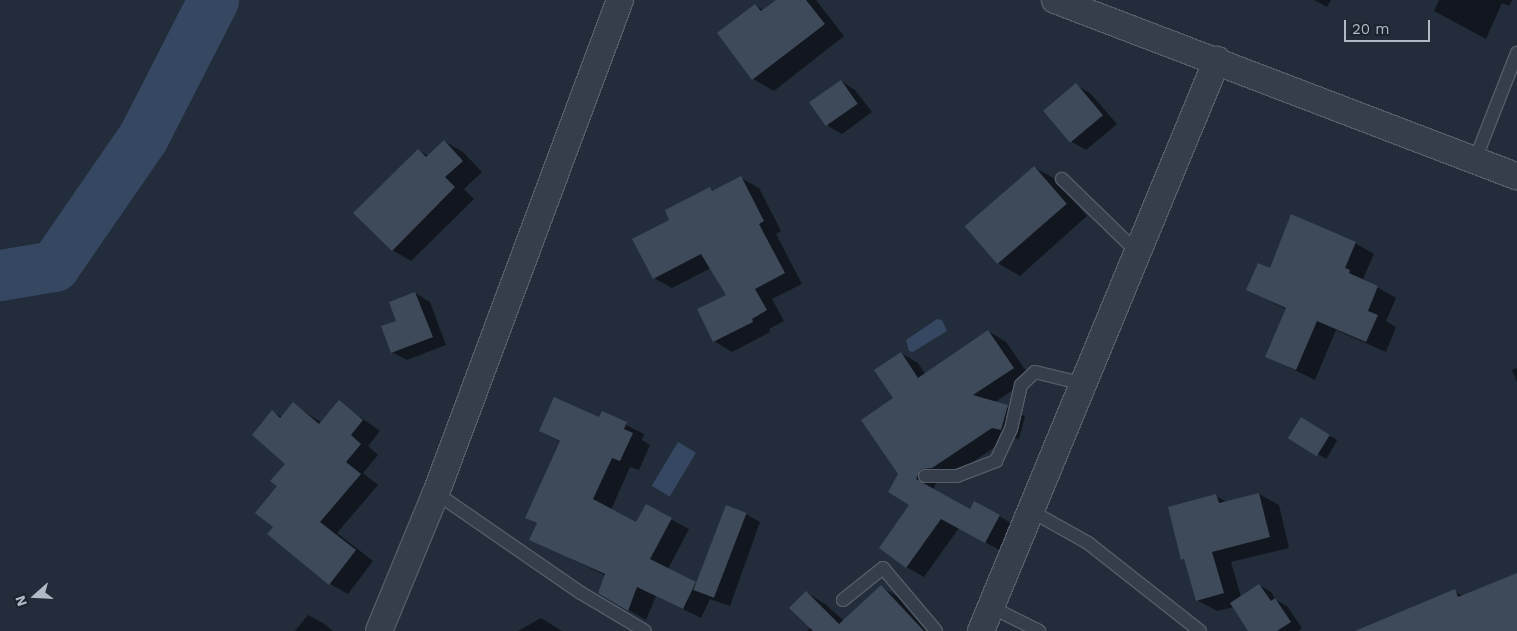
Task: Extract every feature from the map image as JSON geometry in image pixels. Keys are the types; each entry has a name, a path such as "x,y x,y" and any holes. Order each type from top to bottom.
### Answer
{"street":[{"path":"379,631 436,493 620,0"},
{"path":"1055,0 1217,60 1517,176"},
{"path":"981,631 1139,254 1217,60"}],"lane":[{"path":"1475,160 1517,53"},
{"path":"1062,179 1139,254"},
{"path":"925,476 958,476 996,461 1011,428 1021,385 1035,372 1084,384"},
{"path":"436,493 580,593 645,631"},
{"path":"1031,511 1088,543 1200,631"},
{"path":"843,600 883,568 936,631"},
{"path":"991,607 1039,631"}],"water":[{"path":"937,319 942,320 947,331 913,352 909,351 906,340"},
{"path":"678,442 696,453 670,497 652,486"}],"building":[{"path":"776,0 806,0 825,24 752,80 717,33 755,4 761,11"},
{"path":"841,80 858,104 826,126 809,102"},
{"path":"1076,83 1103,115 1070,143 1043,111"},
{"path":"444,140 463,161 445,177 455,187 392,251 353,213 418,149 426,157"},
{"path":"1034,166 1067,204 997,264 965,226"},
{"path":"741,176 764,221 759,224 785,273 755,289 767,310 752,319 753,322 713,342 697,309 726,295 701,254 653,279 632,239 669,220 665,210 710,187 712,191"},
{"path":"1291,214 1356,242 1345,268 1350,270 1349,273 1378,286 1368,311 1378,315 1366,342 1317,321 1296,370 1265,357 1286,308 1246,290 1258,263 1270,268"},
{"path":"415,292 433,337 391,353 381,326 396,321 389,302"},
{"path":"988,330 1014,368 973,395 1008,405 1001,430 992,428 932,468 921,469 916,479 970,509 974,501 1000,515 985,543 941,519 906,568 879,548 909,505 888,492 898,474 861,420 893,398 874,370 901,352 918,378"},
{"path":"554,397 599,417 602,411 627,422 624,429 633,433 620,461 612,458 593,499 636,522 646,504 672,518 650,559 696,582 683,609 637,587 628,611 598,593 605,574 529,540 537,523 525,518 560,441 539,431"},
{"path":"339,400 363,420 351,435 361,444 346,462 361,474 320,522 356,550 329,585 267,534 273,527 255,513 277,486 270,481 285,464 252,435 272,410 280,418 293,402 319,424"},
{"path":"1301,417 1330,435 1317,456 1288,438"},
{"path":"1259,493 1270,537 1212,552 1224,593 1196,601 1184,559 1181,560 1168,507 1216,494 1219,503"},
{"path":"726,505 747,513 714,598 693,590"},
{"path":"1517,573 1517,631 1355,631 1455,589 1458,597"},
{"path":"1259,584 1271,601 1275,598 1291,622 1277,631 1248,631 1230,603"},
{"path":"881,585 924,631 813,631 789,608 806,591 839,624"}],"waterway":[{"path":"0,275 54,266 143,137 213,0"}]}
